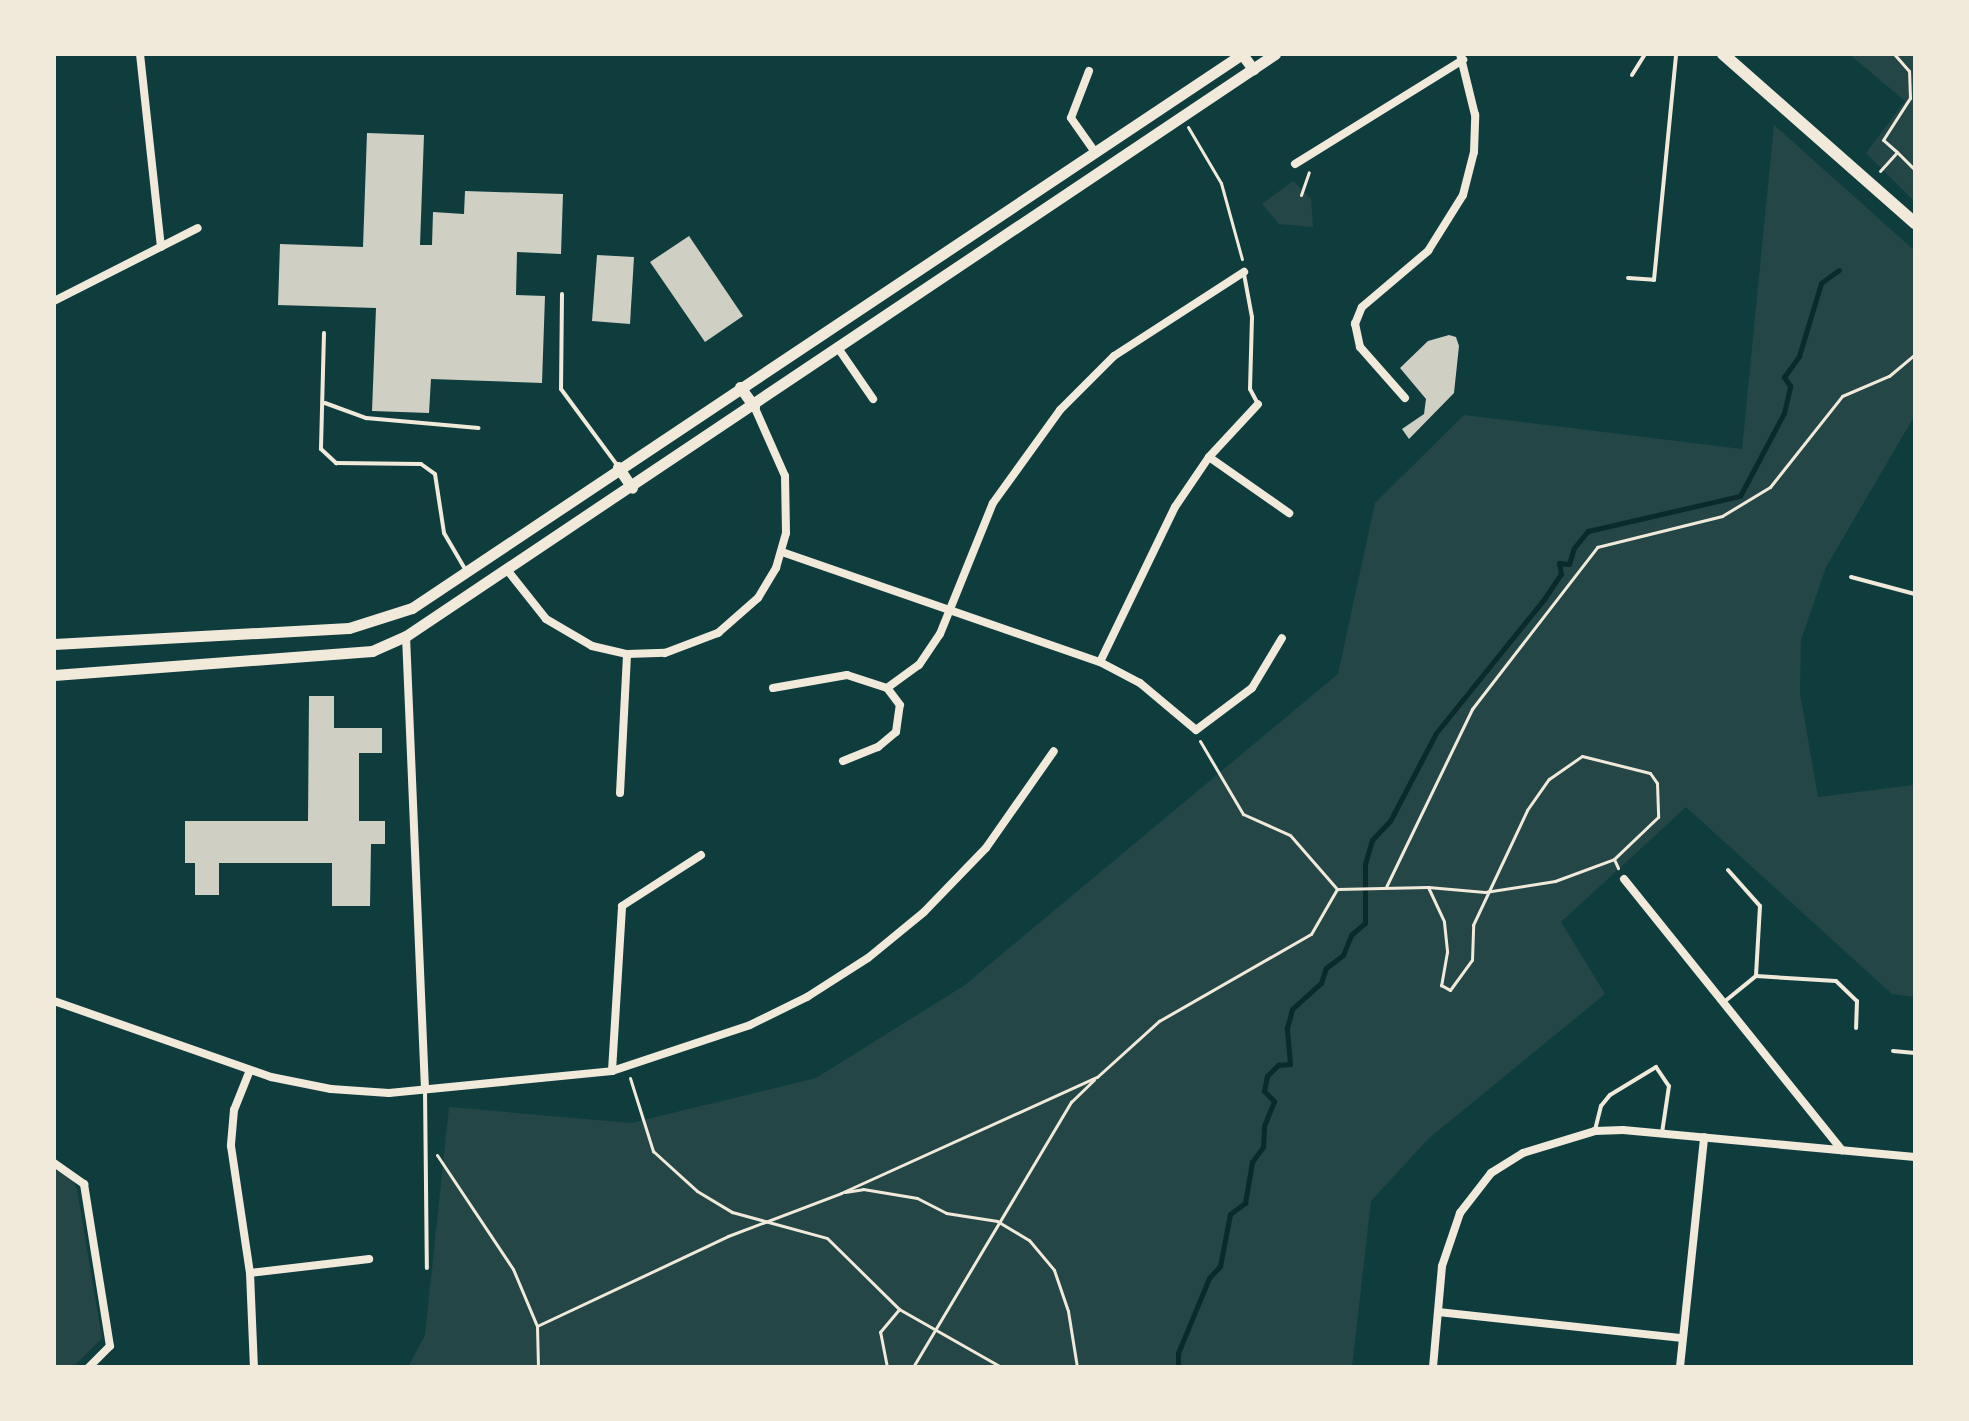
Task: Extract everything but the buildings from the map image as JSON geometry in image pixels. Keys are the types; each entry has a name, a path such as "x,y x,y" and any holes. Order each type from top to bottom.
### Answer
{"main road":[{"path":"1723,54 1871,181 1915,223"}],"street":[{"path":"140,54 161,247"},
{"path":"54,644 349,628 395,615 495,553 618,467 1242,54 1253,69"},
{"path":"54,675 372,651 406,636 632,488 1275,54"},
{"path":"1299,161 1462,57 1476,134 1463,195 1428,251 1362,307 1355,324 1360,347 1405,398"},
{"path":"1089,71 1071,118 1095,152"},
{"path":"1066,172 1076,188"},
{"path":"54,301 198,228"},
{"path":"887,688 919,665 940,634 993,503 1060,410 1114,356 1244,272"},
{"path":"838,348 873,399"},
{"path":"495,553 533,606 560,630 592,646 627,654 665,653 718,633 758,598 782,552 788,514 785,476 754,406 740,387"},
{"path":"1100,662 1175,507 1209,457 1258,404"},
{"path":"1209,457 1289,513"},
{"path":"618,467 632,488"},
{"path":"782,552 1100,662 1140,683 1196,730 1252,688 1282,638"},
{"path":"395,615 406,636 425,1090"},
{"path":"620,793 627,654"},
{"path":"773,688 847,675 887,688 900,705 896,732 878,747 843,761"},
{"path":"54,1001 250,1070 331,1089 425,1090 612,1071 750,1025 807,997 868,958 924,912 986,848 1054,751"},
{"path":"612,1071 622,906 701,855"},
{"path":"1624,879 1842,1150"},
{"path":"250,1070 234,1110 231,1146 250,1273 254,1367"},
{"path":"1433,1367 1442,1266 1460,1213 1491,1173 1523,1153 1595,1131 1662,1133 1915,1157"},
{"path":"1680,1367 1704,1137"},
{"path":"54,1163 84,1184 110,1346 89,1367"},
{"path":"250,1273 369,1259"},
{"path":"1438,1312 1683,1338"}],"lane":[{"path":"1632,75 1645,54"},
{"path":"1628,278 1654,280 1676,54"},
{"path":"1244,272 1252,317 1250,389 1258,404"},
{"path":"562,294 561,389 618,467"},
{"path":"324,333 325,403 321,449 336,463 421,464 435,474 444,533 466,571"},
{"path":"325,403 366,418 479,428"},
{"path":"1851,577 1915,594"},
{"path":"1728,870 1760,906 1756,976"},
{"path":"1724,1002 1756,976 1836,981 1857,1001 1856,1028"},
{"path":"1893,1051 1915,1053"},
{"path":"1595,1131 1596,1117 1610,1095 1656,1067 1669,1086 1662,1133"},
{"path":"425,1090 423,1137 427,1268"}],"path":[{"path":"1894,54 1909,71 1910,86 1906,110 1883,140 1915,170"},
{"path":"1182,117 1221,183 1244,272"},
{"path":"1871,181 1897,152"},
{"path":"1299,161 1309,171 1301,195"},
{"path":"1386,887 1472,709 1597,547 1722,516 1770,487 1842,396 1889,376 1915,354"},
{"path":"1196,730 1243,814 1290,835 1337,889"},
{"path":"1337,889 1428,887 1485,892 1555,881 1614,859 1658,817 1657,783 1650,773 1582,756 1561,768 1538,793 1485,892 1473,925 1472,960 1450,990 1441,985 1447,952 1444,922 1428,887"},
{"path":"1614,859 1624,879"},
{"path":"913,1367 938,1331 997,1221 1071,1102 1159,1021 1311,934 1337,889"},
{"path":"627,1067 653,1151 697,1191 732,1212 827,1238 899,1309 1001,1367"},
{"path":"537,1326 764,1221 841,1193 1097,1077"},
{"path":"423,1137 513,1269 537,1326 538,1367"},
{"path":"841,1193 863,1189 917,1198 946,1213 997,1221 1029,1240 1054,1270 1068,1311 1077,1367"},
{"path":"887,1367 880,1332 899,1309"}],"shaded area":[{"path":"1849,54 1915,54 1915,202 1866,153 1905,101"},
{"path":"1774,125 1915,251 1915,415 1826,567 1801,640 1800,693 1818,797 1913,785 1915,997 1892,994 1686,807 1561,922 1605,994 1428,1139 1371,1201 1352,1367 408,1367 425,1335 449,1107 631,1123 816,1078 965,985 1338,674 1375,503 1464,415 1742,449"},
{"path":"1293,181 1311,199 1313,227 1279,224 1262,204"},
{"path":"54,1170 72,1178 77,1189 102,1338 73,1367 54,1367"}],"waterway":[{"path":"1178,1367 1178,1353 1209,1278 1220,1266 1230,1214 1245,1203 1252,1162 1263,1147 1264,1126 1274,1101 1264,1091 1267,1076 1278,1065 1290,1064 1287,1028 1292,1009 1321,983 1326,968 1343,955 1351,935 1365,923 1365,864 1372,840 1390,821 1436,733 1544,599 1561,574 1559,563 1569,564 1574,548 1588,531 1740,496 1784,413 1790,386 1784,377 1799,356 1821,283 1839,270"}]}
